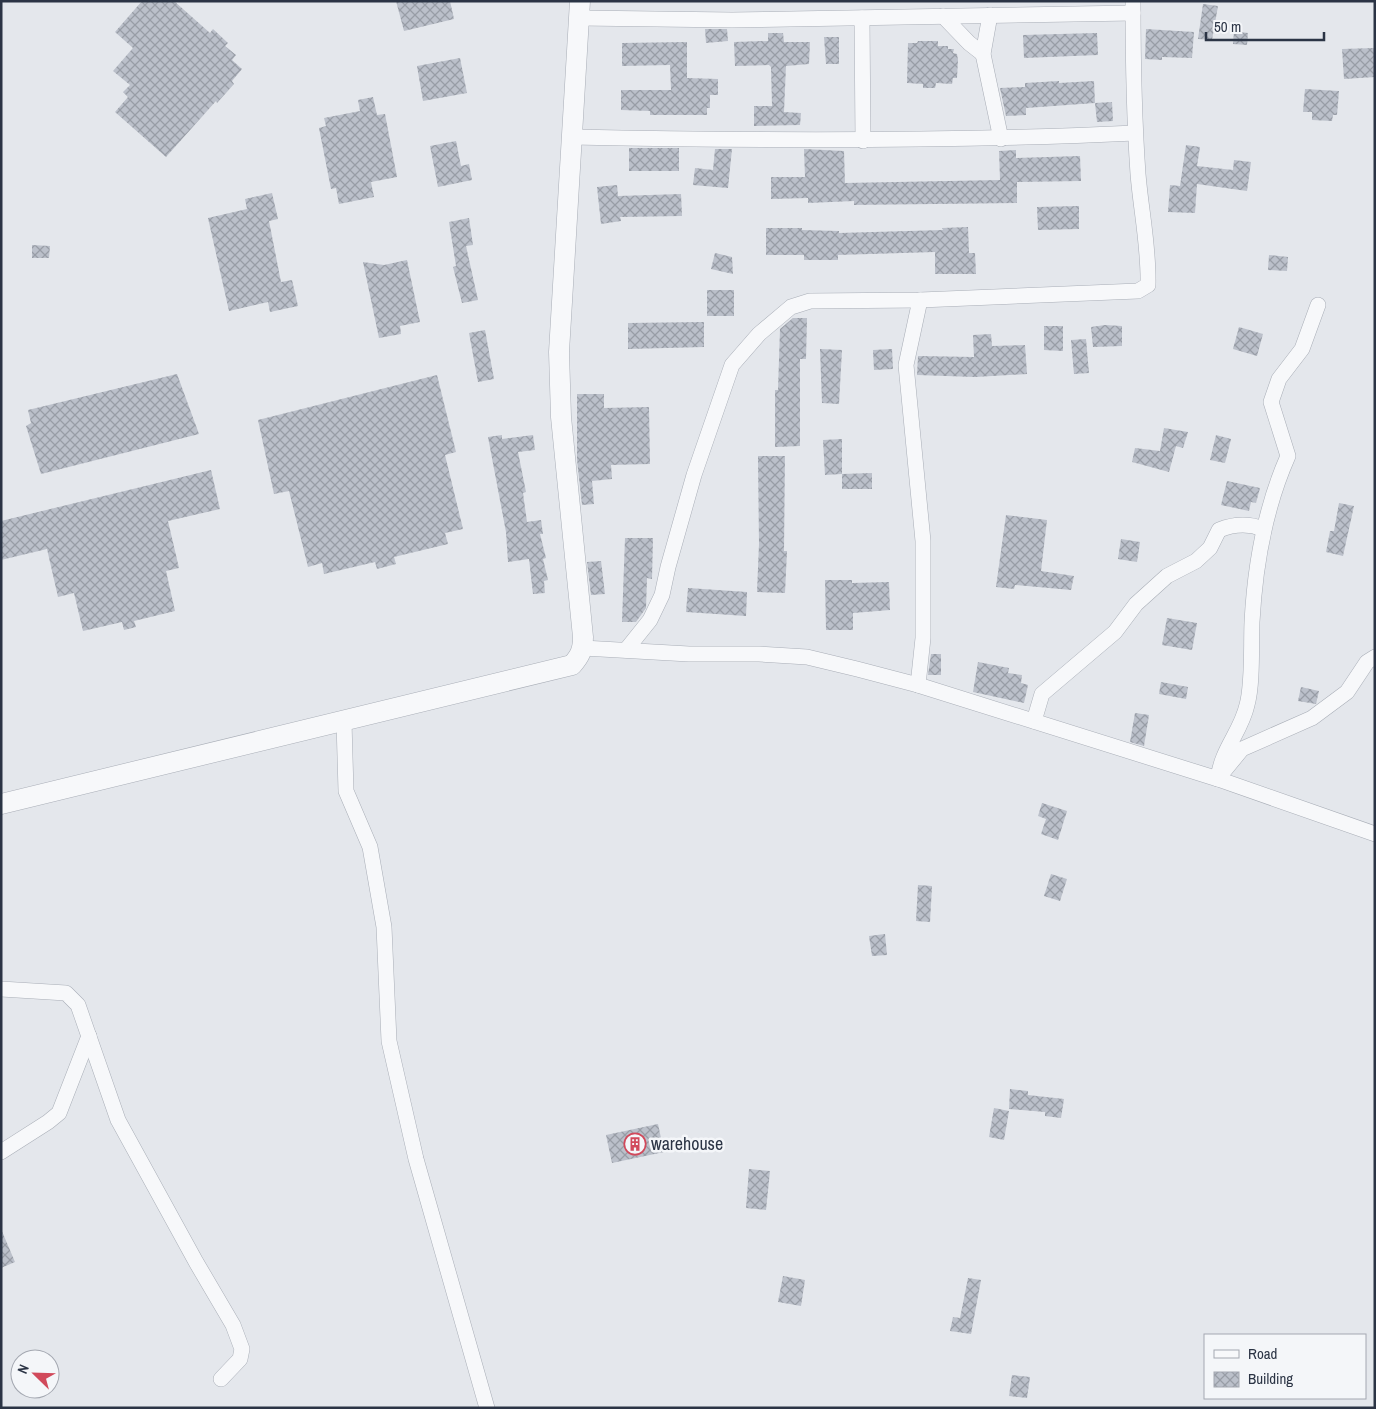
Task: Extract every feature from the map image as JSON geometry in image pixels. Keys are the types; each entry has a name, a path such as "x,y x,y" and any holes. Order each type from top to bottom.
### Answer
{"street":[{"path":"1,804 572,666 583,648 561,417 559,352 580,10 732,20 990,15 1133,7 1135,133 1142,218 1149,257 1148,284 1138,292 920,300 810,301 791,307 759,334 732,365 694,476 662,595 650,620 626,650"},
{"path":"990,15 983,54 1001,139"},
{"path":"943,16 969,43 983,54"},
{"path":"862,18 863,141"},
{"path":"573,137 863,141 1001,139 1135,133"},
{"path":"918,684 922,638 923,540 906,365 920,300"},
{"path":"1218,779 1220,762 1247,706 1253,609 1263,529 1280,474 1288,456 1271,402 1279,379 1302,349 1318,305"},
{"path":"1034,721 1042,694 1115,632 1136,604 1161,582 1196,561 1210,548 1219,530 1230,526 1252,525 1263,529"},
{"path":"583,648 689,654 759,654 807,657 918,684 1218,779 1375,834"},
{"path":"1218,779 1242,749 1312,718 1347,692 1367,662 1375,657"},
{"path":"344,722 346,791 370,846 384,927 389,1041 416,1159 487,1408"},
{"path":"1,989 66,993 78,1005 118,1120 233,1325 242,1349 240,1359 221,1379"},
{"path":"1,1152 59,1113 89,1036"}],"building":[{"path":"142,1 174,1 210,33 213,29 228,43 225,46 236,55 232,60 242,69 232,81 234,84 217,103 216,101 166,157 115,112 128,97 123,92 130,85 113,71 133,48 115,32"},
{"path":"396,1 450,1 454,19 404,31"},
{"path":"1203,4 1218,6 1212,40 1198,39"},
{"path":"705,29 727,29 728,41 706,43"},
{"path":"1146,29 1194,32 1192,58 1162,57 1162,60 1145,59"},
{"path":"1234,31 1248,33 1247,45 1233,44"},
{"path":"768,33 783,33 784,42 810,42 809,64 786,66 784,112 801,113 800,125 754,126 754,106 772,106 771,67 769,65 735,66 734,42 768,41"},
{"path":"1097,33 1098,55 1024,58 1023,35"},
{"path":"824,37 839,37 839,64 826,64"},
{"path":"918,41 938,41 938,46 948,46 948,49 954,49 953,53 957,54 958,60 957,78 953,78 952,84 936,83 935,88 923,88 923,84 907,83 908,43 917,43"},
{"path":"687,42 687,78 718,79 718,95 710,95 710,108 707,108 707,115 650,115 650,111 621,110 621,90 671,90 670,65 622,66 622,43"},
{"path":"1375,48 1375,77 1344,79 1342,49"},
{"path":"460,58 467,93 423,101 417,66"},
{"path":"1059,81 1059,83 1094,81 1095,103 1026,108 1026,115 1006,116 1000,88 1025,87 1025,83"},
{"path":"1305,89 1339,91 1337,115 1333,115 1332,121 1312,120 1312,112 1303,112"},
{"path":"373,97 377,115 385,114 397,177 371,182 374,197 339,204 336,188 331,189 319,128 326,126 324,118 360,111 358,100"},
{"path":"1112,102 1113,121 1097,122 1095,103"},
{"path":"456,141 461,166 469,164 472,180 438,187 430,146"},
{"path":"1186,145 1200,147 1197,166 1233,170 1234,160 1251,162 1247,191 1197,184 1195,213 1168,212 1170,185 1180,186"},
{"path":"629,148 679,148 679,171 629,171"},
{"path":"715,149 732,149 728,188 693,185 695,168 713,170"},
{"path":"804,149 844,151 845,183 1000,180 999,151 1016,150 1016,158 1080,156 1081,181 1017,182 1017,203 854,205 854,201 808,203 808,198 771,199 771,177 805,177"},
{"path":"617,185 618,196 681,194 682,216 620,217 621,221 601,224 597,187"},
{"path":"272,193 278,219 269,221 281,282 292,280 298,306 270,312 268,302 229,311 208,218 247,209 245,199"},
{"path":"1079,206 1079,229 1038,230 1037,207"},
{"path":"469,218 473,245 466,246 478,300 462,303 453,267 456,266 449,222"},
{"path":"968,227 969,253 975,253 976,274 935,274 935,252 838,255 838,260 804,260 804,255 766,255 766,228 802,228 802,230 839,231 839,233 943,230 942,228"},
{"path":"32,245 50,246 49,258 32,258"},
{"path":"715,253 732,257 733,274 711,269"},
{"path":"1269,255 1288,257 1287,271 1268,270"},
{"path":"407,260 420,322 400,326 401,334 379,338 363,262 384,265"},
{"path":"707,290 734,290 734,316 707,316"},
{"path":"793,318 807,318 806,359 800,359 800,446 775,447 775,390 778,390 780,329"},
{"path":"704,322 704,347 628,349 628,323"},
{"path":"1105,325 1122,326 1122,346 1093,347 1091,327"},
{"path":"1044,326 1063,326 1063,351 1044,350"},
{"path":"1239,327 1263,334 1257,356 1233,349"},
{"path":"485,330 494,379 478,382 469,333"},
{"path":"991,334 992,346 1025,345 1027,374 975,377 917,375 918,356 974,357 973,335"},
{"path":"1086,339 1089,373 1074,374 1071,340"},
{"path":"820,349 842,350 839,404 822,403"},
{"path":"892,349 893,369 874,370 873,350"},
{"path":"177,374 199,434 41,474 26,426 31,423 28,410"},
{"path":"437,375 456,452 445,455 463,529 445,533 448,544 394,557 396,564 377,569 375,562 324,574 322,563 308,567 289,491 274,494 258,420"},
{"path":"577,394 604,394 604,408 649,407 650,464 611,465 612,479 592,481 594,504 582,505 577,460"},
{"path":"1164,428 1188,432 1183,448 1176,446 1169,472 1132,462 1135,448 1160,451"},
{"path":"502,435 502,439 533,435 535,450 518,452 526,492 523,493 527,522 541,520 543,534 540,534 546,558 543,559 548,580 544,581 545,593 533,594 529,559 508,562 506,532 488,437"},
{"path":"1216,435 1231,439 1225,463 1210,460"},
{"path":"842,439 842,474 825,475 823,440"},
{"path":"758,456 785,456 784,551 787,551 785,593 757,592 759,544"},
{"path":"211,470 220,509 168,521 179,568 166,571 175,611 134,621 136,627 124,630 122,622 83,631 74,593 58,597 47,549 1,560 1,521"},
{"path":"872,473 872,489 842,489 842,474"},
{"path":"1227,481 1260,488 1256,503 1251,502 1249,511 1221,505"},
{"path":"1339,503 1354,506 1343,556 1326,552 1330,531 1334,531"},
{"path":"1006,515 1047,520 1041,571 1074,576 1071,590 1015,585 1014,589 996,587"},
{"path":"625,538 653,538 652,579 647,578 646,608 636,622 622,622"},
{"path":"1121,539 1140,542 1137,562 1118,559"},
{"path":"601,561 605,594 591,595 587,562"},
{"path":"825,580 852,580 852,583 889,582 890,610 853,613 853,630 826,630"},
{"path":"688,588 747,592 746,616 686,612"},
{"path":"1167,618 1197,623 1192,650 1162,645"},
{"path":"931,654 941,654 941,675 928,675"},
{"path":"978,662 1009,668 1008,673 1022,675 1021,683 1028,685 1024,703 973,692"},
{"path":"1161,682 1188,687 1186,699 1159,694"},
{"path":"1301,687 1319,691 1316,704 1298,701"},
{"path":"1135,713 1149,715 1144,746 1130,742"},
{"path":"1042,803 1067,811 1058,840 1041,834 1046,819 1038,816"},
{"path":"1051,874 1067,879 1060,901 1044,896"},
{"path":"918,885 932,886 930,922 916,921"},
{"path":"885,934 887,955 872,956 869,936"},
{"path":"1010,1089 1028,1091 1028,1095 1064,1099 1061,1118 1045,1116 1045,1112 1009,1109"},
{"path":"994,1108 1009,1111 1004,1140 989,1137"},
{"name":"warehouse","path":"658,1124 664,1152 612,1163 606,1135"},
{"path":"749,1169 770,1171 766,1210 746,1208"},
{"path":"1,1229 15,1262 1,1268"},
{"path":"783,1276 805,1280 801,1306 778,1302"},
{"path":"968,1278 981,1280 971,1334 950,1331 953,1317 960,1318"},
{"path":"1012,1375 1030,1377 1027,1398 1009,1396"}],"place":[{"name":"warehouse","path":"635,1144"}]}
